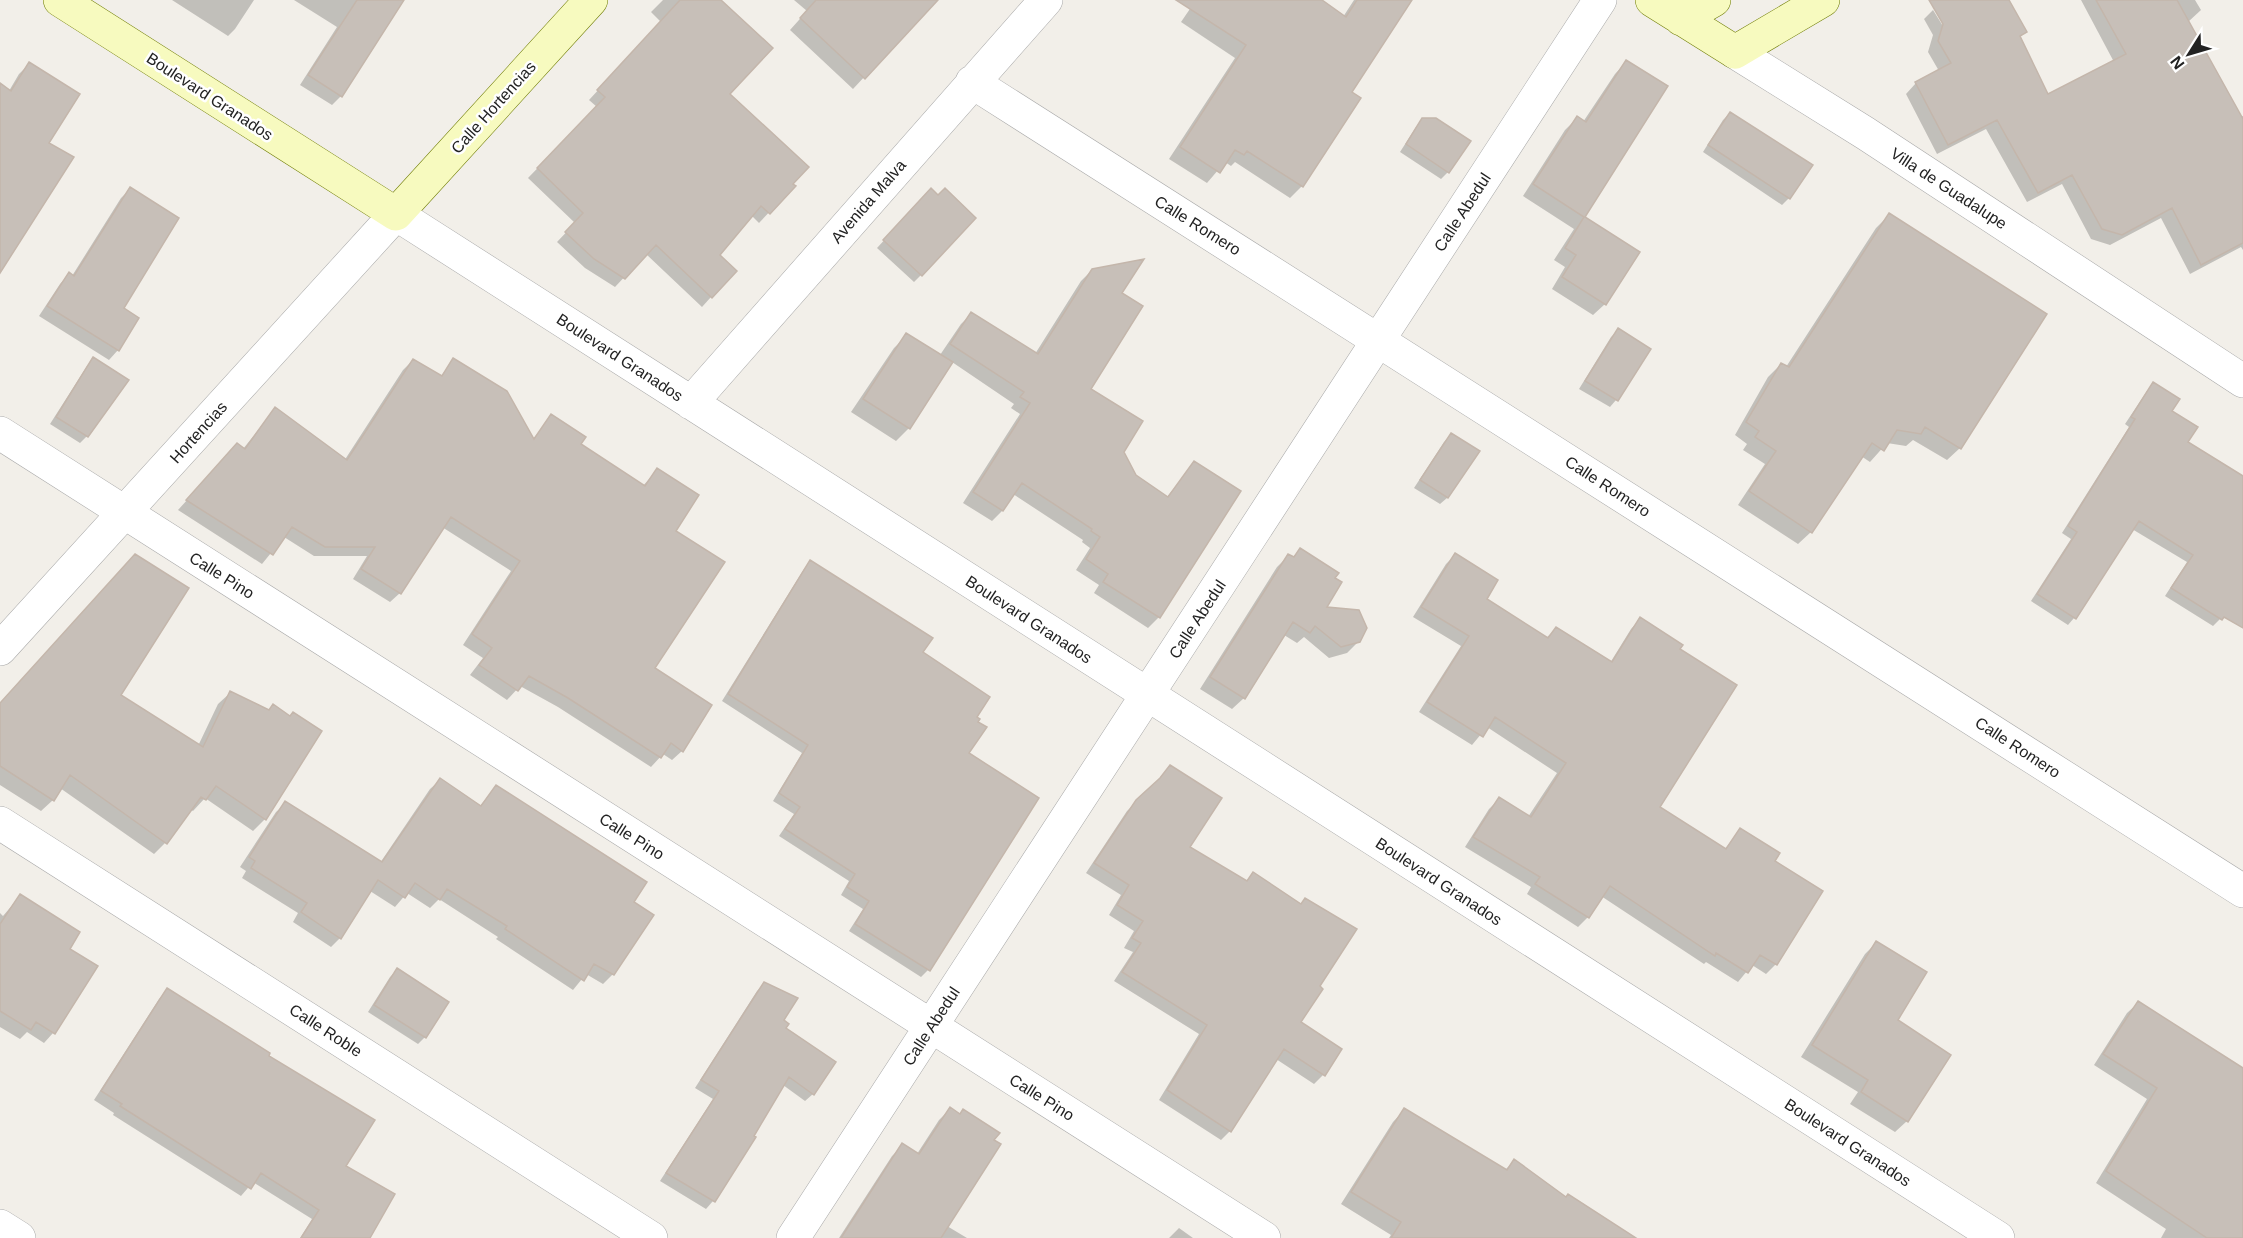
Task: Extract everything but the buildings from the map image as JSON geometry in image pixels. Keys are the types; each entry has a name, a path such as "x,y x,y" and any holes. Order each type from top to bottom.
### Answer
{"street":[{"name":"Boulevard Granados","path":"60,0 1998,1238"},
{"name":"Calle Hortencias","path":"396,214 591,0"},
{"name":"Avenida Malva","path":"691,403 1046,0"},
{"name":"Calle Abedul","path":"793,1238 1600,0"},
{"name":"Villa de Guadalupe","path":"1652,0 1865,133 2243,381"},
{"path":"1681,19 1714,0"},
{"path":"1735,52 1809,3"},
{"name":"Calle Romero","path":"972,82 2243,891"},
{"name":"Hortencias","path":"0,649 396,214"},
{"name":"Calle Pino","path":"0,434 1264,1238"},
{"name":"Calle Roble","path":"0,823 651,1238"},
{"path":"0,1226 19,1238"}]}
